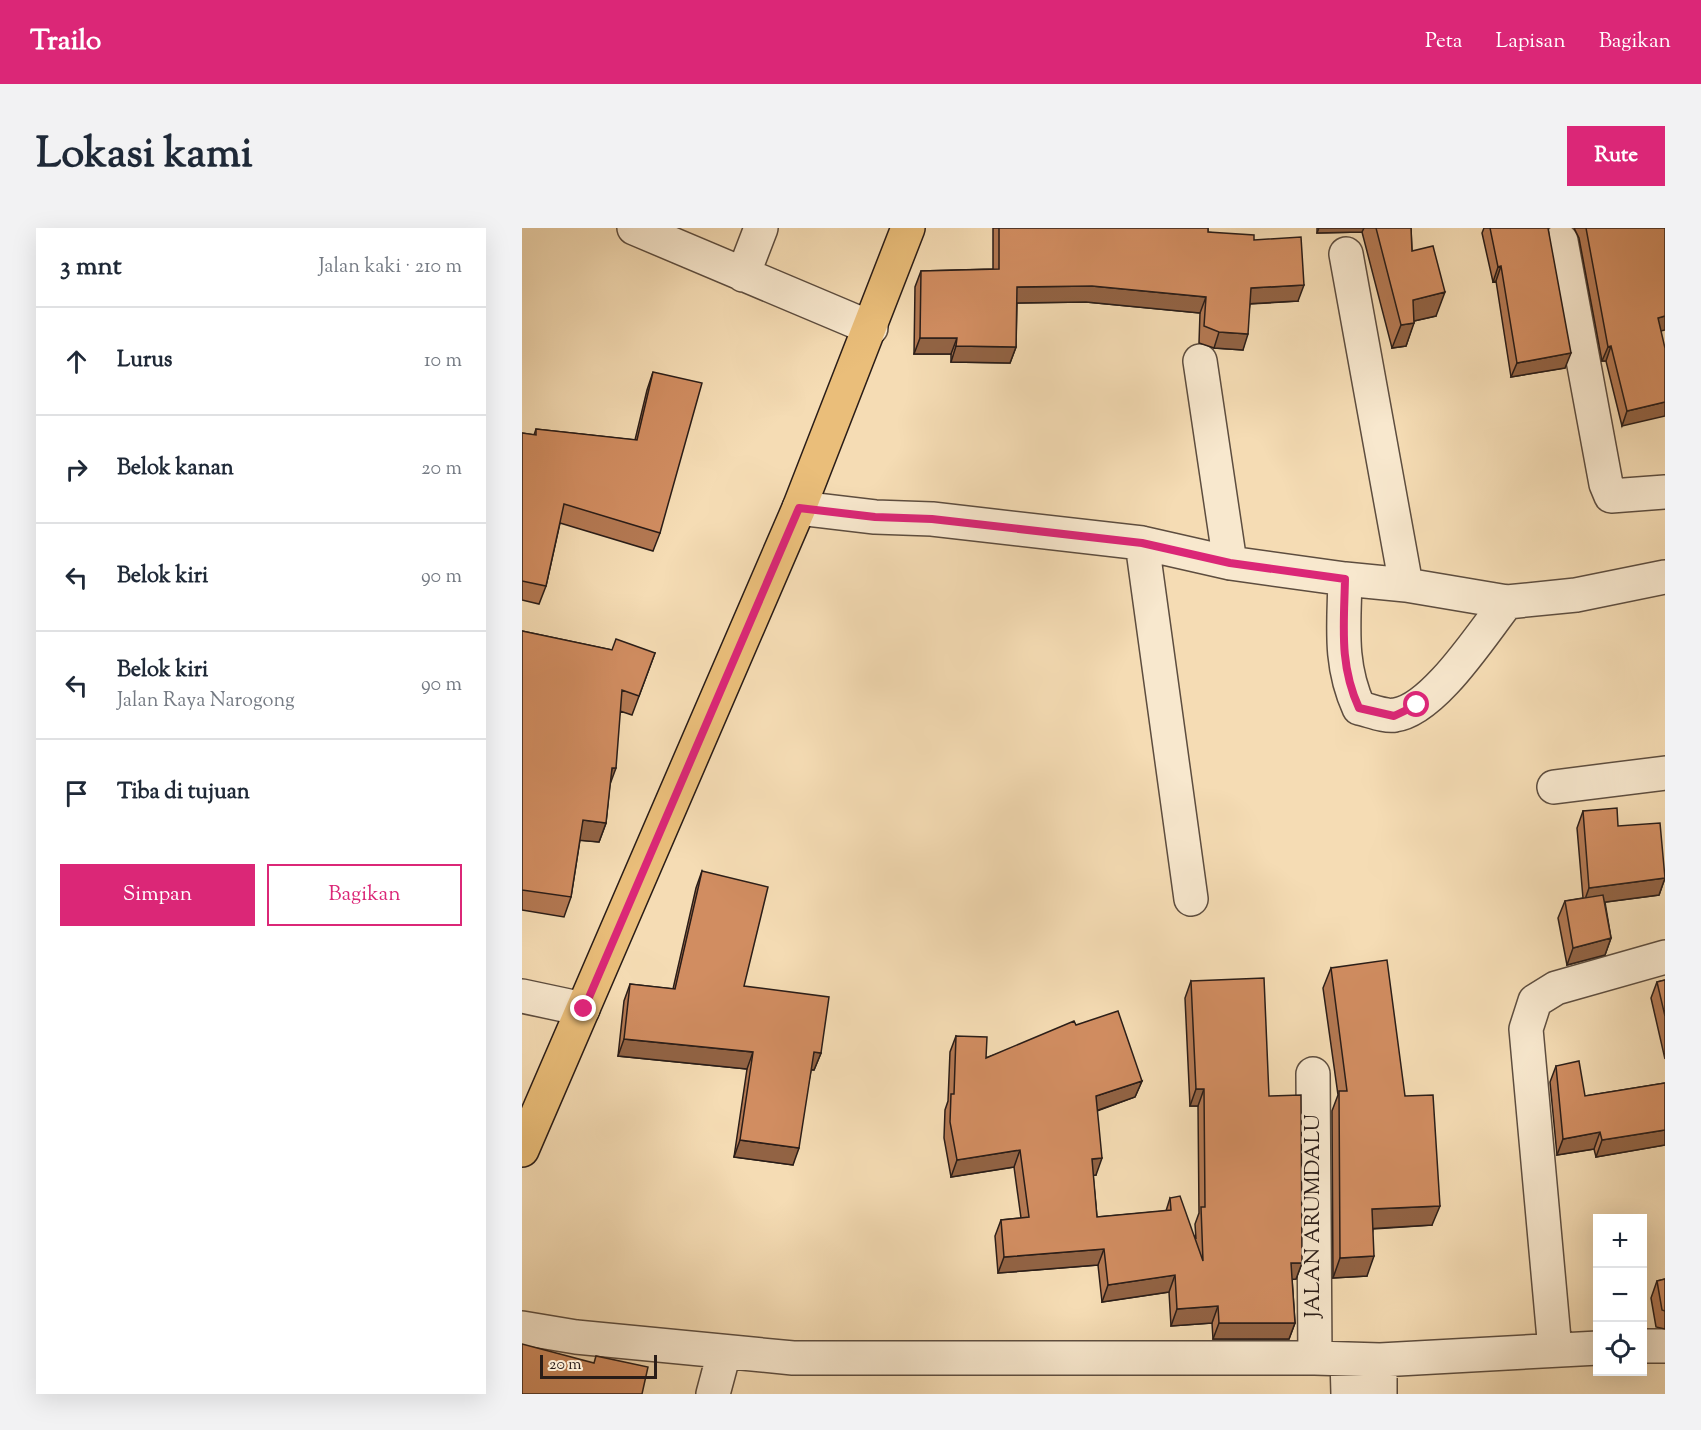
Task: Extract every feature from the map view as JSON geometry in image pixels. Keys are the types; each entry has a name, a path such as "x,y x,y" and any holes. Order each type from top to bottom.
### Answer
{"main road":[{"path":"522,1150 799,508 908,228"}],"street":[{"path":"634,228 871,328"},
{"path":"743,275 761,228"},
{"path":"1561,242 1606,484 1611,496 1665,492"},
{"path":"1346,254 1406,585"},
{"path":"1200,361 1230,563"},
{"path":"799,508 875,517 932,519 1142,543 1230,563 1406,585 1507,602 1576,595 1665,577"},
{"path":"1142,543 1191,899"},
{"path":"1345,579 1343,660 1349,685 1359,708 1394,716 1417,705 1442,686 1507,602"},
{"path":"1554,787 1665,773"},
{"path":"1555,1350 1526,1029 1535,1001 1556,988 1665,957"},
{"path":"522,996 584,1009"},
{"name":"JALAN ARUMDALU","path":"1313,1074 1315,1358"},
{"path":"522,1328 724,1353 793,1358 1380,1360 1593,1348"},
{"path":"1647,1347 1665,1346"},
{"path":"713,1394 724,1353"},
{"path":"1347,1359 1348,1394"},
{"path":"1380,1360 1380,1394"}],"building":[{"path":"999,228 1208,228 1208,232 1254,235 1254,240 1301,237 1304,285 1251,288 1248,334 1219,332 1204,326 1206,297 1092,286 1017,287 1016,347 956,346 957,338 920,338 921,271 999,269"},
{"path":"1376,228 1411,228 1412,251 1433,246 1445,292 1413,300 1414,323 1401,325"},
{"path":"1490,228 1548,228 1571,353 1517,363 1501,266 1498,267"},
{"path":"1586,228 1665,228 1665,316 1658,318 1665,348 1665,402 1627,411 1611,346 1608,347"},
{"path":"653,372 702,383 660,533 564,504 546,586 522,581 522,433 536,435 536,429 637,440"},
{"path":"522,631 612,650 616,639 655,653 639,696 622,690 616,768 612,768 606,823 583,820 571,897 522,890"},
{"path":"1617,808 1618,826 1660,823 1665,878 1589,888 1583,811"},
{"path":"702,871 768,887 744,986 829,997 821,1053 814,1052 799,1148 740,1140 753,1052 624,1039 630,984 675,989"},
{"path":"1603,895 1611,938 1573,948 1565,901"},
{"path":"1387,960 1405,1096 1433,1095 1440,1206 1372,1209 1374,1256 1340,1258 1339,1091 1347,1091 1331,968"},
{"path":"1264,978 1269,1096 1301,1095 1302,1263 1291,1263 1295,1323 1219,1323 1218,1306 1177,1309 1175,1275 1108,1285 1104,1249 1004,1257 1001,1220 1029,1217 1020,1150 957,1160 950,1122 951,1094 954,1094 956,1036 987,1037 986,1058 1074,1021 1076,1025 1118,1011 1142,1081 1096,1096 1102,1158 1092,1159 1097,1217 1171,1210 1170,1198 1180,1196 1203,1261 1201,1207 1205,1207 1204,1089 1196,1089 1191,981"},
{"path":"1665,980 1665,1016 1657,982"},
{"path":"1579,1061 1585,1096 1665,1083 1665,1130 1602,1140 1600,1132 1563,1139 1556,1066"},
{"path":"1665,1279 1665,1311 1662,1310 1657,1281"},
{"path":"522,1344 594,1363 596,1356 648,1367 642,1394 522,1394"}],"route":[{"path":"584,1009 799,508 875,517 932,519 1142,543 1230,563 1345,579 1343,660 1349,685 1359,708 1394,716 1417,705"}]}
